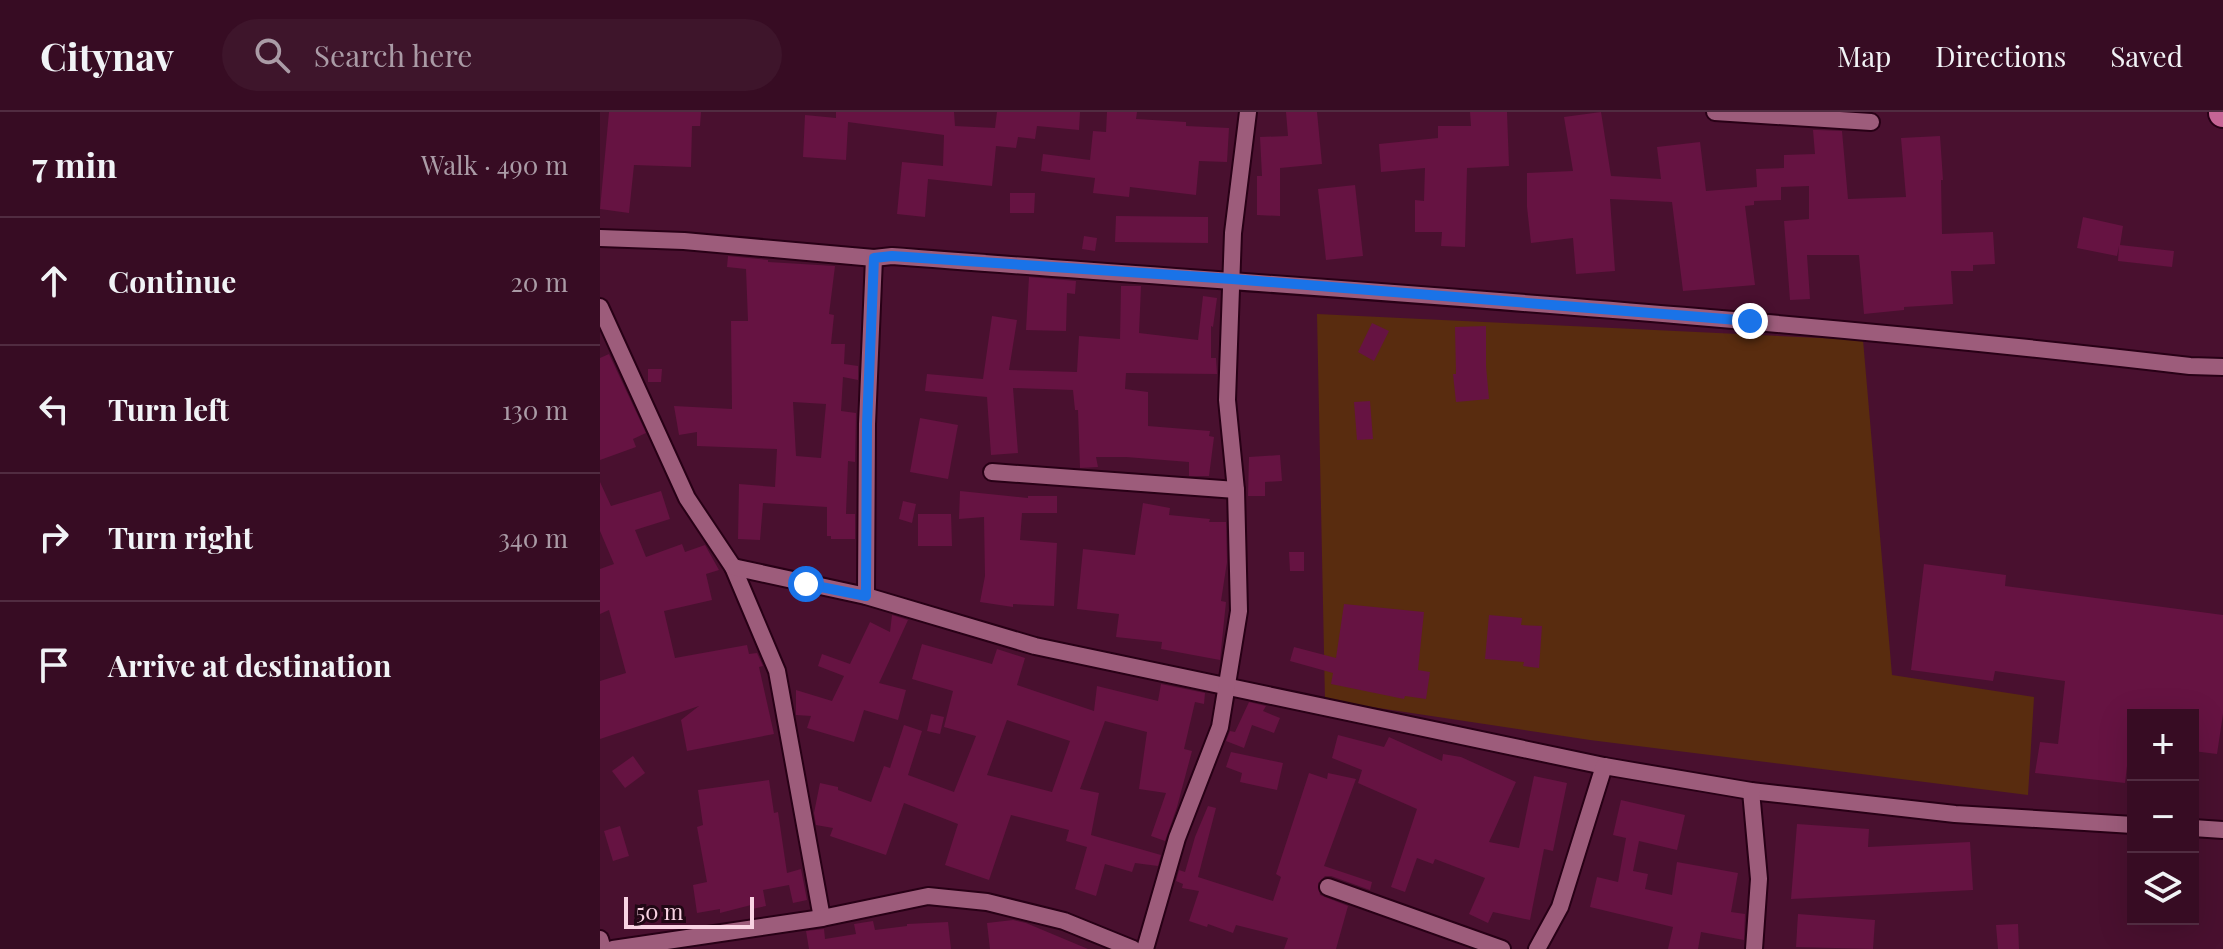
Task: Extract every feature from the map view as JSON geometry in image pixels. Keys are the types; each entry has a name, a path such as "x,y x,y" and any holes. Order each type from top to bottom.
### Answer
{"street":[{"path":"1145,949 1177,838 1220,727 1239,611 1236,490 1227,400 1233,233 1248,112"},
{"path":"1715,112 1871,122"},
{"path":"600,238 684,241 874,258 892,256 1232,279 1734,319 2223,367"},
{"path":"866,596 867,424 874,258"},
{"path":"600,307 687,498 733,567 777,671 822,918"},
{"path":"992,472 1236,490"},
{"path":"733,567 866,596 1035,646 1604,766 1751,791 1955,814 2127,825"},
{"path":"1537,949 1560,907 1604,766"},
{"path":"1751,791 1759,879 1754,949"},
{"path":"2199,828 2223,830"},
{"path":"1328,887 1502,949"},
{"path":"613,949 822,918 928,896 987,902 1064,921 1133,949"},
{"path":"600,939 603,949"}],"shaded area":[{"path":"1317,314 1863,340 1892,675 2034,697 2028,795 1590,740 1325,700"}],"building":[{"path":"609,112 701,112 700,126 692,126 691,167 634,165 629,213 600,209"},
{"path":"836,112 954,112 955,126 995,128 997,112 1080,112 1079,130 1037,126 1035,139 1018,137 1016,148 996,146 992,186 928,179 925,217 897,214 902,162 943,166 944,135 848,122 846,160 803,157 805,115 836,118"},
{"path":"1107,112 1137,112 1136,119 1229,128 1227,162 1199,161 1196,195 1130,187 1129,197 1093,193 1095,178 1041,171 1043,154 1090,160 1093,131 1106,132"},
{"path":"1286,112 1317,112 1322,164 1280,168 1280,216 1257,215 1257,176 1262,176 1260,137 1288,136"},
{"path":"1470,112 1507,112 1509,166 1467,168 1465,247 1441,246 1442,232 1415,232 1415,200 1424,201 1425,168 1381,172 1379,144 1438,138 1438,126 1471,126"},
{"path":"1601,112 1611,176 1661,179 1657,147 1700,142 1706,191 1757,187 1756,169 1784,168 1784,155 1815,154 1813,130 1818,130 1842,131 1848,199 1906,197 1901,138 1940,136 1942,234 1993,232 1995,264 1973,265 1973,271 1951,271 1953,304 1904,307 1904,310 1864,314 1859,255 1807,255 1810,299 1790,300 1784,221 1809,219 1809,186 1781,187 1781,200 1754,201 1754,205 1745,206 1755,285 1683,291 1672,202 1610,199 1615,271 1576,274 1573,238 1531,243 1527,173 1573,171 1564,117"},
{"path":"1355,185 1363,256 1326,260 1318,189"},
{"path":"1010,193 1035,193 1034,213 1010,213"},
{"path":"1116,216 1208,217 1208,243 1115,242"},
{"path":"2083,217 2123,226 2120,245 2174,251 2172,267 2118,261 2119,246 2117,256 2077,248"},
{"path":"1084,236 1097,238 1095,251 1082,249"},
{"path":"728,256 835,266 829,314 834,315 831,344 845,344 844,364 858,366 858,380 843,377 841,411 856,413 855,462 848,461 846,514 855,514 855,539 831,539 827,536 827,507 763,503 760,540 738,539 739,484 775,487 777,449 697,446 697,432 679,435 674,406 732,409 731,321 748,321 746,269 727,267","holes":["793,402 826,404 821,458 796,456"]},
{"path":"1029,277 1076,281 1075,294 1067,293 1066,331 1026,330"},
{"path":"1121,286 1141,286 1139,333 1198,340 1203,296 1217,298 1211,326 1211,358 1216,358 1217,374 1126,373 1125,389 1148,392 1148,426 1210,431 1209,436 1214,437 1209,476 1189,476 1189,462 1126,457 1096,457 1098,467 1080,468 1078,410 1075,410 1073,390 1013,388 1018,453 991,455 987,397 925,391 927,374 983,379 992,316 1017,320 1009,370 1077,372 1079,336 1120,339"},
{"path":"1372,323 1389,331 1374,361 1358,352"},
{"path":"1486,326 1489,399 1456,402 1453,374 1456,374 1455,327"},
{"path":"609,354 646,433 633,439 636,447 600,460 600,358"},
{"path":"648,369 662,369 661,382 648,382"},
{"path":"1370,401 1373,439 1357,440 1354,402"},
{"path":"920,418 958,425 948,479 910,472"},
{"path":"1280,455 1282,481 1265,482 1265,496 1248,496 1249,457"},
{"path":"600,482 611,506 661,491 670,519 635,530 646,557 682,544 685,552 705,545 719,570 706,574 712,600 664,611 675,658 747,645 749,654 757,653 763,666 759,667 774,734 687,751 681,720 699,706 600,739 600,681 626,673 609,610 600,614 600,569 614,564 600,531"},
{"path":"960,491 1028,498 1057,496 1057,513 1022,513 1020,540 1057,543 1054,606 1013,604 1013,607 980,602 985,576 984,517 959,519"},
{"path":"903,501 916,504 912,523 899,519"},
{"path":"1143,503 1170,508 1169,515 1226,522 1227,562 1221,601 1226,602 1220,660 1161,649 1162,642 1116,637 1119,614 1077,609 1083,549 1135,555"},
{"path":"918,514 951,514 952,546 918,546"},
{"path":"1289,552 1304,552 1304,571 1290,571"},
{"path":"1924,564 2006,575 2005,586 2223,615 2223,714 2217,754 2199,752 2199,709 2127,709 2125,783 2035,773 2040,742 2058,744 2065,681 1995,671 1993,681 1911,670"},
{"path":"1344,604 1424,612 1418,670 1430,672 1426,699 1405,696 1404,699 1331,684 1333,673 1290,661 1294,647 1336,658"},
{"path":"892,615 908,620 879,683 906,690 898,720 864,710 854,742 807,728 811,716 796,715 796,690 832,701 844,676 818,666 822,654 850,664 870,622 890,632"},
{"path":"1489,615 1522,618 1521,625 1542,626 1539,668 1523,666 1524,662 1485,659"},
{"path":"922,644 992,664 997,649 1025,658 1017,685 1094,711 1097,686 1158,701 1161,684 1205,693 1204,704 1195,702 1184,749 1192,751 1165,841 1151,836 1166,793 1139,789 1147,732 1105,721 1080,789 1099,793 1091,835 1161,855 1158,866 1135,863 1132,872 1105,864 1096,896 1075,889 1087,847 1066,841 1069,830 1011,815 989,880 945,865 958,824 904,803 886,855 830,836 833,828 816,825 814,813 820,783 838,787 838,790 871,802 884,766 890,768 904,725 922,731 908,775 954,792 976,736 944,727 953,691 912,679","holes":["1007,720 1070,741 1052,792 987,775"]},
{"path":"1249,702 1266,706 1263,711 1280,718 1274,733 1252,725 1244,748 1226,741 1230,731 1235,732"},
{"path":"931,714 944,717 940,734 927,731"},
{"path":"1338,735 1384,747 1389,737 1442,761 1443,754 1461,757 1516,782 1489,842 1519,848 1534,776 1567,783 1553,851 1544,849 1530,920 1493,912 1488,923 1469,914 1485,878 1435,859 1433,864 1417,858 1405,892 1391,887 1417,809 1358,783 1362,770 1332,758"},
{"path":"1231,752 1283,763 1277,790 1240,782 1242,773 1226,767"},
{"path":"633,756 645,773 625,788 612,771"},
{"path":"1309,773 1327,779 1328,773 1356,779 1324,866 1372,882 1370,890 1331,876 1325,876 1318,883 1320,895 1348,906 1336,949 1284,949 1288,938 1236,925 1233,933 1189,921 1199,891 1182,888 1183,884 1176,881 1179,870 1185,872 1208,806 1216,808 1198,877 1273,901 1281,877 1276,874"},
{"path":"769,780 774,813 778,812 787,873 801,869 807,900 793,903 789,885 763,890 766,906 752,909 751,905 720,913 720,909 697,913 693,885 707,882 697,827 703,825 698,790"},
{"path":"1621,800 1685,815 1677,850 1639,841 1633,871 1648,874 1645,889 1672,895 1677,862 1738,873 1731,912 1745,914 1744,940 1701,932 1698,949 1668,949 1673,927 1590,907 1597,877 1618,882 1626,838 1613,835"},
{"path":"1797,824 1869,829 1868,847 1970,842 1973,890 1791,899"},
{"path":"620,826 629,856 613,861 604,831"},
{"path":"1798,914 1875,920 1873,949 1796,947"},
{"path":"1013,920 1088,949 990,949 987,923"},
{"path":"873,921 875,930 907,924 948,922 951,949 809,949 806,931 824,929 825,939 856,934 854,924"},
{"path":"2018,924 2019,949 1998,949 1996,925"}],"route":[{"path":"806,584 866,596 867,424 874,258 892,256 1232,279 1750,321"}]}
